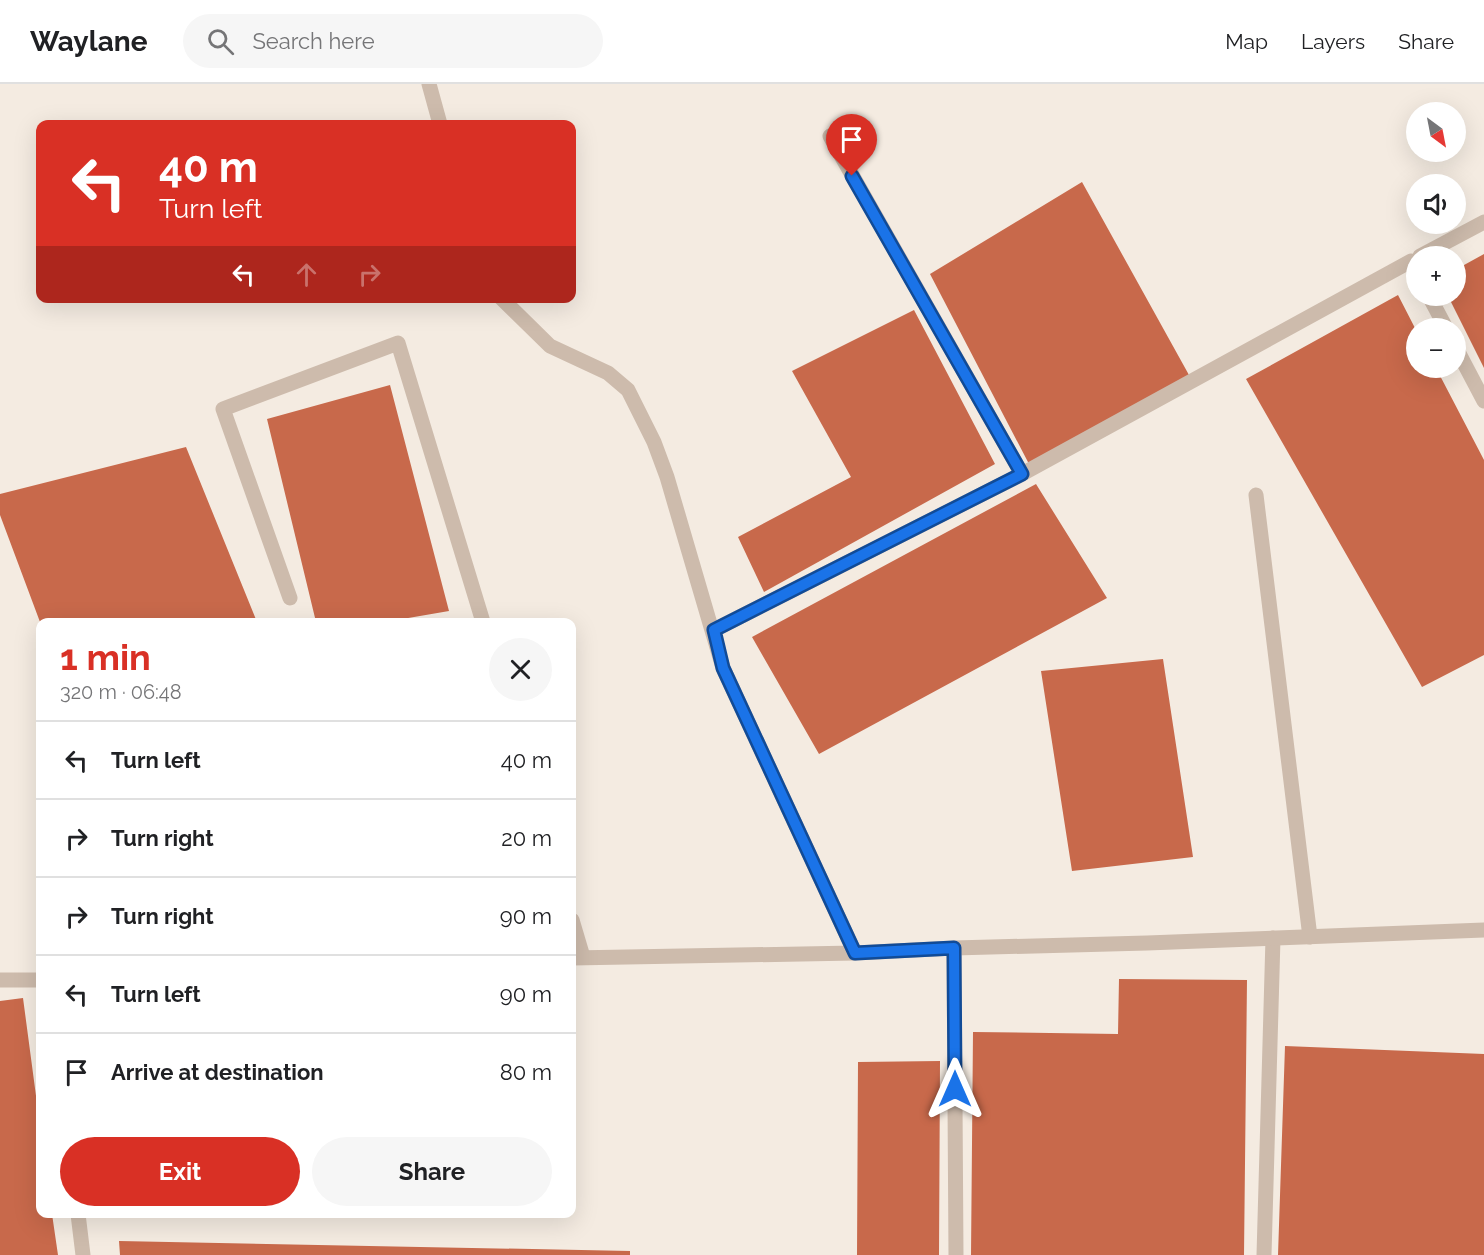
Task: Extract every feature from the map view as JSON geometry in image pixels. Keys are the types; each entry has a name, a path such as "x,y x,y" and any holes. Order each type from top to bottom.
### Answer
{"street":[{"path":"429,84 439,120"},
{"path":"830,136 1022,474"},
{"path":"1443,246 1484,222"},
{"path":"714,630 1022,474 1406,267"},
{"path":"506,303 550,346 608,373 627,390 654,442 667,477 714,630 723,668 855,953"},
{"path":"290,598 223,409 398,343 482,618"},
{"path":"1466,367 1484,401"},
{"path":"1256,495 1310,936"},
{"path":"577,957 855,953 1484,930"},
{"path":"1264,1255 1273,938"},
{"path":"954,948 956,1255"},
{"path":"0,980 36,980"},
{"path":"78,1218 83,1255"}],"building":[{"path":"1082,182 1189,375 1029,464 930,274"},
{"path":"1484,254 1484,368 1466,332 1466,318 1459,318 1453,306 1466,306 1466,264"},
{"path":"1398,295 1410,318 1406,318 1406,378 1441,378 1484,460 1484,655 1422,687 1246,379"},
{"path":"914,310 995,464 764,592 738,537 851,477 792,371"},
{"path":"390,385 449,611 408,618 315,618 267,419"},
{"path":"186,447 255,618 39,618 0,515 0,494"},
{"path":"1036,484 1107,598 819,754 752,637"},
{"path":"1163,659 1193,857 1072,871 1041,671"},
{"path":"1119,979 1247,980 1244,1255 971,1255 973,1032 1118,1034"},
{"path":"23,998 36,1096 36,1218 53,1218 58,1255 0,1255 0,1001"},
{"path":"1285,1046 1484,1054 1484,1255 1278,1255"},
{"path":"940,1061 939,1255 857,1255 858,1062"},
{"path":"119,1241 630,1251 630,1255 120,1255"}],"route":[{"path":"852,176 1022,474 714,630 723,668 855,953 954,948 955,1089"}]}
